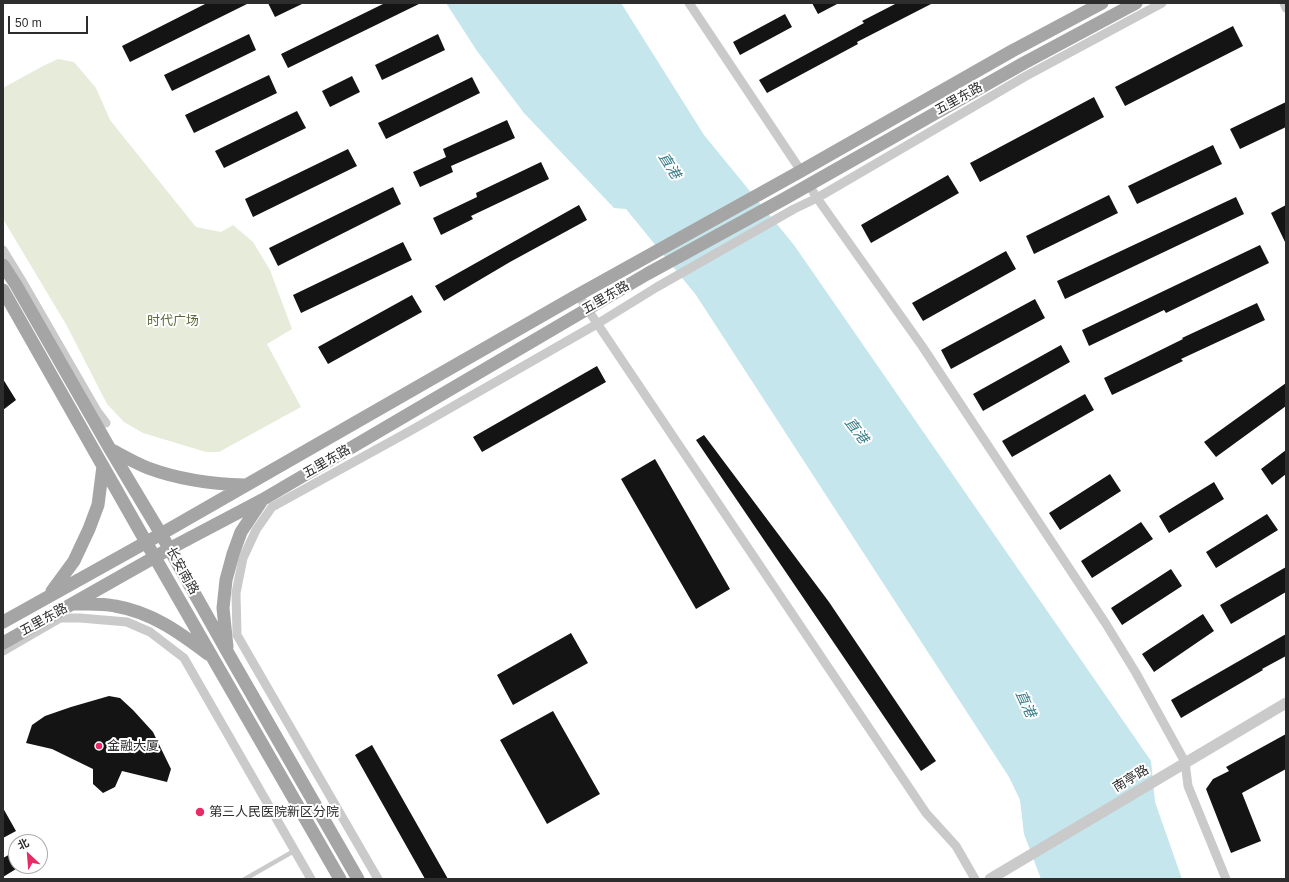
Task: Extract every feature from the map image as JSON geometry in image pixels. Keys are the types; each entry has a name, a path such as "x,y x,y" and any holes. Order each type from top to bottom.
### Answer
{"main road":[{"name":"五里东路","path":"3,622 49,595 161,534 1012,51 1102,3"},
{"name":"五里东路","path":"3,642 169,549 262,500 647,274 784,199 1010,71 1136,3"},
{"name":"长安南路","path":"3,265 161,534 358,879"},
{"name":"长安南路","path":"3,290 154,558 340,879"},
{"path":"110,449 147,468 191,481 245,485"},
{"path":"49,595 74,562 89,529 98,505 103,466"},
{"path":"228,653 223,608 226,580 241,532 262,500"},
{"path":"72,604 101,604 115,606 149,616 182,634 212,657"}],"street":[{"path":"689,3 801,171"},
{"path":"378,879 237,635 236,593 243,558 256,530 272,507 410,431 597,324 657,287 794,209 817,198 1026,76 1162,3"},
{"path":"1284,3 1286,8"},
{"path":"809,185 922,346 1106,624 1136,673 1185,762 1188,786 1226,879"},
{"path":"3,250 97,411 106,423"},
{"path":"578,296 926,813 956,846 975,879"},
{"path":"3,651 60,618 127,622 150,632 184,658 311,879"},
{"name":"南亭路","path":"990,879 1286,703"}],"lane":[{"path":"245,879 294,851"}],"green space":[{"name":"时代广场","path":"58,59 74,62 96,88 110,120 196,227 221,232 233,225 253,242 270,270 292,329 267,344 301,407 219,452 206,452 143,433 124,422 107,404 67,326 3,219 3,88"}],"water":[{"name":"直港","path":"446,3 621,3 704,135 794,245 1151,761 1155,802 1182,879 1041,879 1024,834 1020,800 1009,777 696,295 626,209 614,208 524,113 477,51"}],"building":[{"path":"207,3 249,3 130,62 122,46"},
{"path":"268,3 304,3 275,17"},
{"path":"385,3 421,3 288,68 281,54"},
{"path":"812,3 839,3 818,14"},
{"path":"897,3 933,3 857,42 858,44 767,93 759,80 864,23 862,21"},
{"path":"785,14 792,27 740,55 733,42"},
{"path":"1233,26 1243,46 1125,106 1115,87"},
{"path":"249,34 256,50 172,91 164,75"},
{"path":"438,34 445,50 382,80 375,65"},
{"path":"269,75 277,93 194,133 185,115"},
{"path":"352,76 360,92 330,107 322,91"},
{"path":"472,77 480,93 386,139 378,123"},
{"path":"1094,97 1104,117 980,182 970,163"},
{"path":"1286,102 1286,127 1240,149 1230,129"},
{"path":"297,111 306,128 224,168 215,151"},
{"path":"507,120 515,138 451,166 453,172 420,187 413,172 446,157 443,149"},
{"path":"1213,145 1222,164 1137,204 1128,186"},
{"path":"348,149 357,166 253,217 245,199"},
{"path":"541,162 549,179 471,216 473,219 441,235 433,218 477,197 476,193"},
{"path":"948,175 959,193 871,243 861,225"},
{"path":"393,187 401,204 278,266 269,248"},
{"path":"1109,195 1118,213 1034,254 1026,236"},
{"path":"1236,197 1244,214 1065,299 1057,281"},
{"path":"579,205 587,220 510,262 444,301 435,286"},
{"path":"1286,205 1286,244 1271,213"},
{"path":"403,242 412,260 301,313 293,295"},
{"path":"1260,245 1269,263 1166,313 1164,310 1089,346 1082,330"},
{"path":"1006,251 1016,269 923,321 912,303"},
{"path":"412,295 422,312 328,364 318,347"},
{"path":"1035,299 1045,318 951,369 941,350"},
{"path":"1257,303 1265,320 1181,359 1183,361 1112,395 1104,378 1183,339 1182,338"},
{"path":"1061,345 1070,362 983,411 973,394"},
{"path":"597,366 606,382 482,452 473,437"},
{"path":"3,379 16,400 3,410"},
{"path":"1286,383 1286,406 1216,457 1204,442"},
{"path":"1085,394 1094,410 1012,457 1002,441"},
{"path":"704,435 829,602 936,761 921,771 696,440"},
{"path":"1286,450 1286,474 1272,485 1261,469"},
{"path":"655,459 730,589 696,609 621,479"},
{"path":"1110,474 1121,491 1060,530 1049,513"},
{"path":"1214,482 1224,499 1169,533 1159,516"},
{"path":"1267,514 1278,530 1216,568 1206,552"},
{"path":"1141,522 1153,539 1092,578 1081,561"},
{"path":"1286,567 1286,592 1231,624 1220,605"},
{"path":"1171,569 1182,586 1122,625 1111,608"},
{"path":"1203,614 1214,631 1154,672 1142,654"},
{"path":"571,633 588,663 513,705 497,675"},
{"path":"1286,634 1286,656 1181,718 1171,700"},
{"name":"金融大厦","path":"109,696 120,698 153,732 171,769 167,782 122,771 115,787 103,793 93,784 93,769 52,749 26,743 32,725 45,716"},
{"path":"553,711 600,794 547,824 500,740"},
{"path":"1286,734 1286,769 1242,793 1261,841 1231,853 1206,789 1213,779 1229,771 1226,767"},
{"path":"372,745 448,879 425,879 355,755"},
{"path":"3,808 16,831 3,838"},
{"path":"8,855 8,874 3,877 3,858"}],"place":[{"name":"金融大厦","path":"99,746"},
{"name":"第三人民医院新区分院","path":"200,812"}]}
